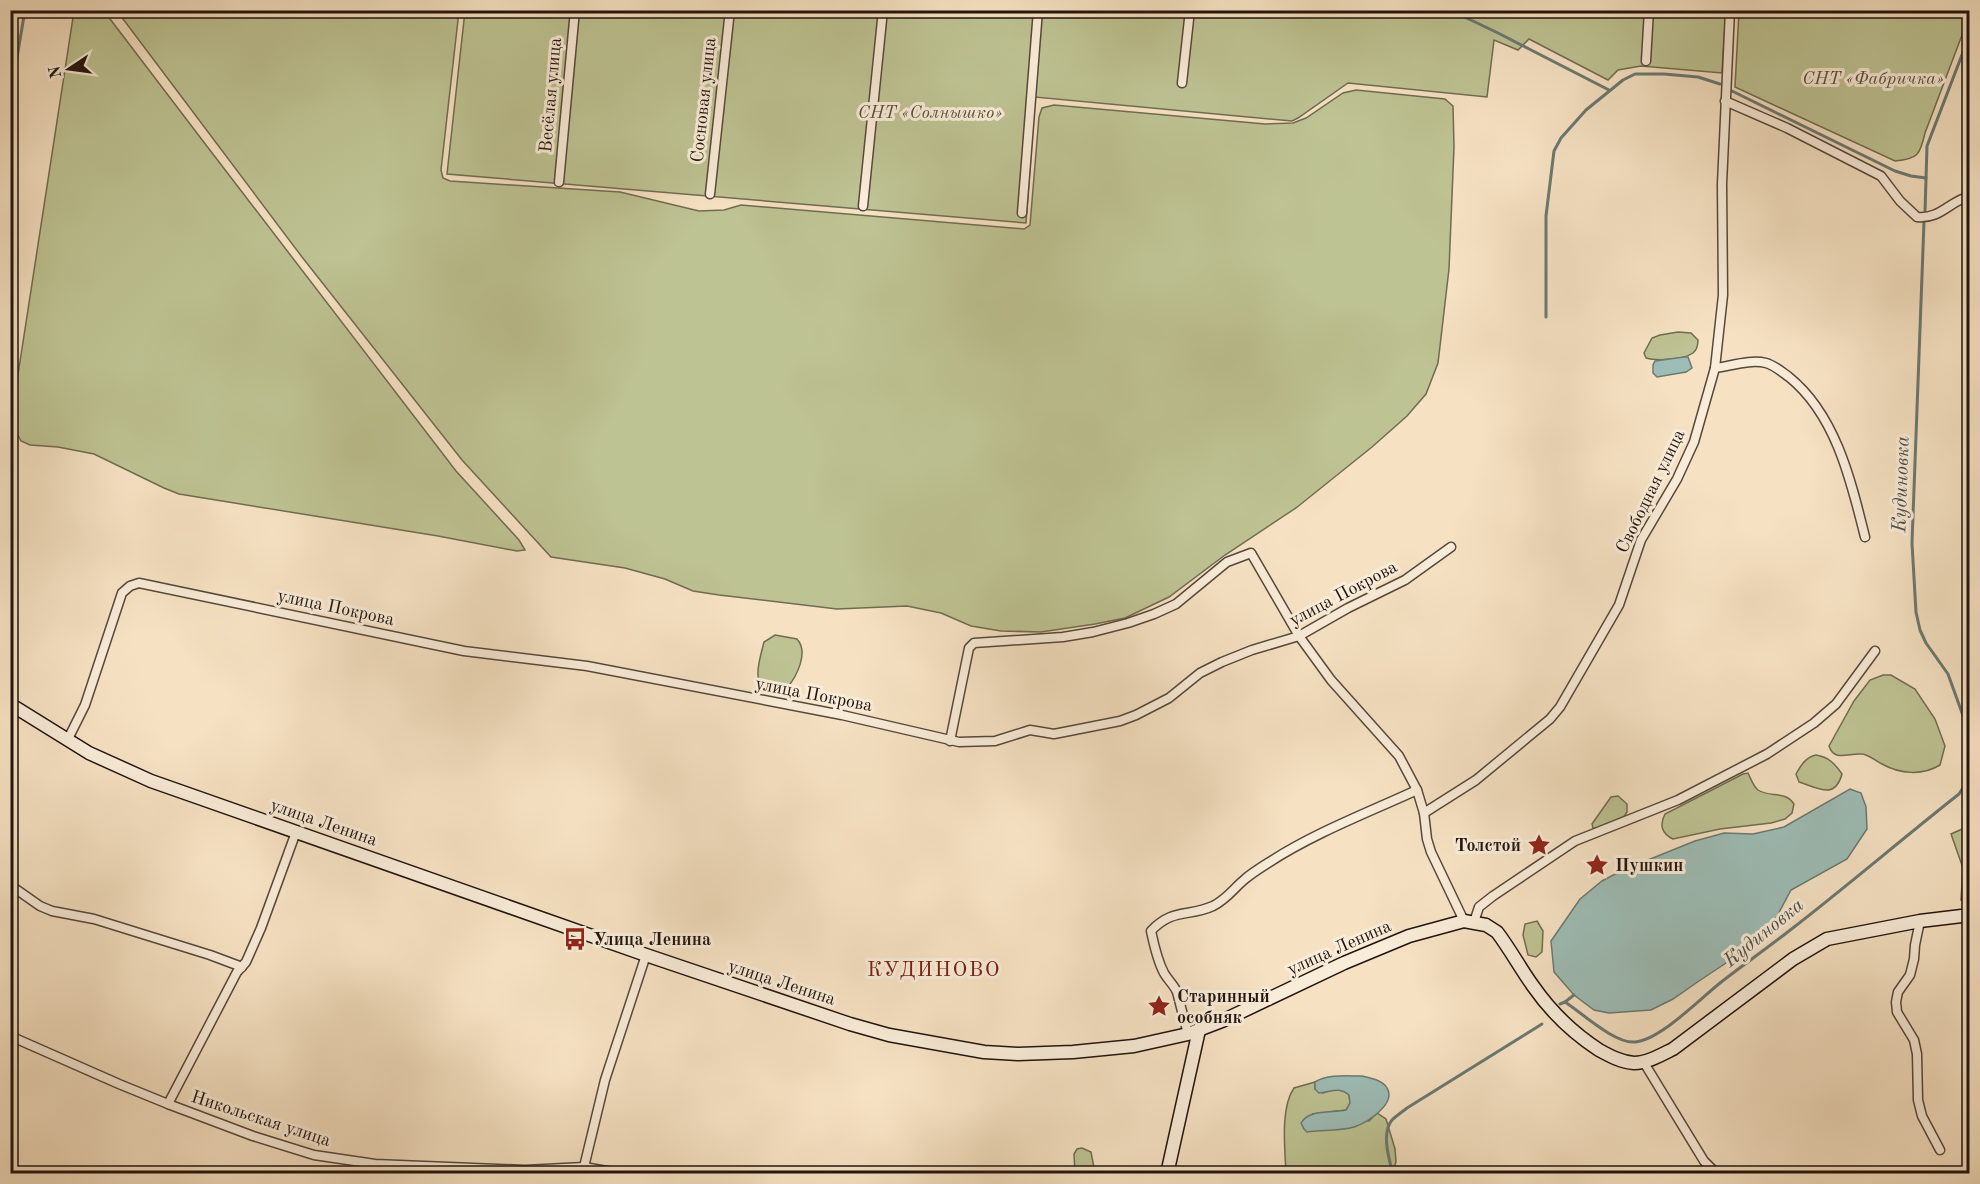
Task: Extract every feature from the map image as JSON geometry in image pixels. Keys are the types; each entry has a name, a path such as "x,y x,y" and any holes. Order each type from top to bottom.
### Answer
{"main road":[{"name":"улица Ленина","path":"10,704 67,741 110,764 151,781 646,956 889,1035 984,1052 1051,1053 1124,1047 1194,1032 1379,947 1435,928 1469,921"},
{"path":"1469,921 1486,925 1497,932 1543,1000 1557,1017 1582,1039 1611,1057 1633,1063 1658,1057 1673,1049 1793,959 1827,939 1920,921 1970,915"},
{"path":"1167,1173 1194,1032"}],"street":[{"name":"Весёлая улица","path":"559,182 575,10"},
{"name":"Сосновая улица","path":"710,194 730,10"},
{"path":"863,206 883,10"},
{"path":"1022,213 1038,10"},
{"path":"1182,83 1190,10"},
{"path":"1646,61 1648,10"},
{"name":"Свободная улица","path":"1424,813 1476,780 1550,719 1560,707 1619,605 1641,540 1677,479 1694,442 1715,368 1723,295 1722,184 1730,10"},
{"path":"1725,101 1787,128 1881,176 1900,201 1917,217 1933,216 1955,202 1970,196"},
{"path":"1715,368 1757,362 1768,363 1797,384 1808,396 1827,422 1839,451 1855,496 1865,537"},
{"name":"улица Покрова","path":"67,741 85,705 122,592 139,583 464,651 587,666 842,715 959,742 995,741 1030,730 1054,734 1120,721 1169,698 1200,673 1222,662 1299,636 1348,608 1405,580 1451,547"},
{"path":"950,741 969,648 974,644 1063,637 1128,623 1176,604 1227,562 1251,553 1299,636 1331,680 1399,756 1417,790 1431,852 1469,921 1479,907 1493,896 1575,842 1678,800 1767,754 1814,723 1836,704 1875,651"},
{"path":"1194,1032 1178,992 1159,964 1151,931 1167,918 1183,912 1211,907 1269,862 1322,833 1417,790"},
{"path":"168,1104 237,972 246,962 296,832"},
{"path":"10,885 40,906 52,911 94,919 242,967"},
{"path":"1920,921 1910,975 1898,992 1896,1002 1897,1012 1914,1040 1917,1054 1918,1100 1922,1116 1940,1150"},
{"path":"584,1167 605,1080 646,956"},
{"name":"Никольская улица","path":"10,1036 168,1104 292,1149 330,1159 375,1164 525,1170 584,1167 624,1173"},
{"path":"1643,1061 1704,1161 1717,1173"}],"green space":[{"name":"СНТ «Фабричка»","path":"1969,10 1970,14 1917,155 1895,161 1735,87 1739,11"},
{"path":"74,11 104,11 456,471 519,540 525,550 517,551 179,494 94,454 58,447 30,445 21,441 14,428 13,407"},
{"path":"117,11 459,11 441,170 443,178 450,181 620,192 699,211 724,210 741,205 1024,229 1030,225 1039,117 1042,108 1054,105 1265,124 1293,123 1306,118 1343,93 1356,90 1445,99 1453,106 1454,147 1449,269 1438,363 1426,394 1407,416 1372,447 1296,508 1225,555 1169,597 1125,618 1041,632 1001,631 971,626 941,613 907,606 837,609 693,591 665,579 625,568 551,557 462,460 302,257"},
{"name":"СНТ «Солнышко»","path":"465,11 1726,11 1722,73 1641,66 1618,70 1608,80 1529,39 1518,50 1494,40 1487,97 1348,83 1292,121 1035,97 1026,223 447,174"},
{"path":"1678,332 1691,333 1698,340 1693,353 1670,359 1646,358 1644,353 1652,338"},
{"path":"775,635 797,639 802,650 802,657 798,671 787,688 774,690 761,684 758,670 764,642"},
{"path":"1883,675 1891,675 1915,689 1935,719 1945,746 1940,765 1926,771 1904,772 1879,763 1864,754 1842,756 1831,751 1829,746 1854,701 1870,680"},
{"path":"1816,755 1825,757 1842,774 1839,782 1830,790 1799,782 1796,774 1807,760"},
{"path":"1748,773 1758,790 1790,800 1794,804 1792,813 1785,819 1771,823 1720,829 1673,839 1664,832 1662,822 1665,814"},
{"path":"1618,796 1627,804 1627,812 1623,818 1596,829 1593,828 1592,824 1611,797"},
{"path":"1969,826 1969,901 1961,900 1963,868 1951,834"},
{"path":"1537,921 1543,931 1542,952 1536,957 1528,955 1523,935 1525,924"},
{"path":"1315,1082 1315,1089 1323,1093 1343,1091 1349,1095 1350,1103 1346,1110 1312,1114 1369,1121 1377,1113 1386,1119 1395,1149 1396,1162 1392,1173 1286,1174 1284,1129 1290,1096 1294,1088"},
{"path":"1082,1148 1091,1152 1095,1173 1075,1173 1074,1154 1077,1149"}],"water":[{"path":"1688,357 1692,368 1686,372 1657,377 1653,373 1655,361"},
{"path":"1850,789 1861,793 1866,807 1867,829 1847,859 1791,890 1774,922 1726,963 1673,999 1651,1010 1609,1013 1594,1010 1574,995 1554,972 1551,941 1580,899 1602,881 1623,870 1695,841 1724,833 1753,834 1784,827"},
{"path":"1362,1076 1379,1081 1387,1088 1388,1100 1379,1112 1354,1127 1307,1132 1304,1129 1301,1123 1309,1115 1346,1110 1350,1103 1349,1095 1342,1091 1319,1093 1315,1089 1315,1082 1332,1077"}],"waterway":[{"path":"10,99 25,10"},
{"path":"1450,10 1609,90"},
{"name":"Кудиновка","path":"1925,212 1927,146 1970,34"},
{"path":"1546,317 1546,216 1554,151 1561,138 1586,110 1623,80 1635,74 1698,77 1720,84"},
{"path":"1732,91 1895,171 1926,178"},
{"name":"Кудиновка","path":"1924,222 1912,543 1916,612 1926,643 1948,674 1970,735"},
{"name":"Кудиновка","path":"1560,1004 1565,1002 1599,1027 1627,1041 1645,1040 1656,1034 1668,1027 1720,983 1959,794 1970,777"},
{"path":"1565,1002 1574,995"},
{"name":"Кудиновка","path":"1393,1174 1386,1139 1392,1120 1407,1108 1542,1024"}],"place":[{"name":"Толстой","path":"1539,845"},
{"name":"Пушкин","path":"1597,865"},
{"name":"Улица Ленина","path":"575,939"},
{"name":"Старинный особняк","path":"1159,1006"}],"district":[{"name":"КУДИНОВО","path":"934,969"}]}
